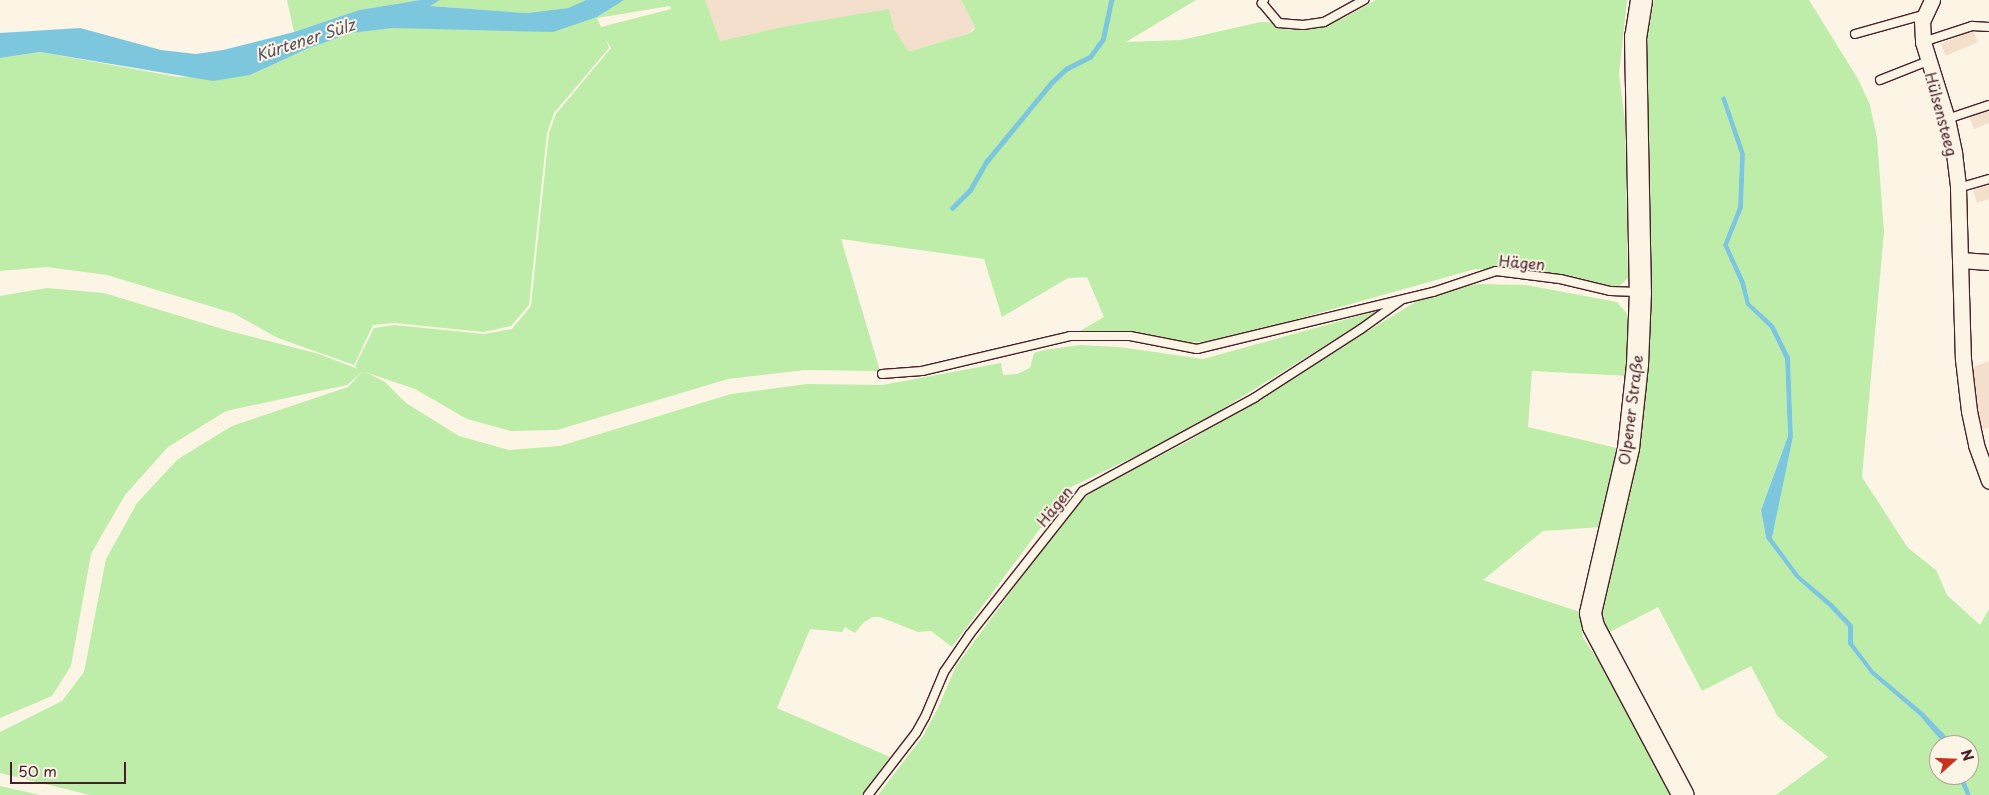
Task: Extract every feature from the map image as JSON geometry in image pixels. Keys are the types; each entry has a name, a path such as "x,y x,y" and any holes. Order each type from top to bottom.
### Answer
{"street":[{"name":"Olpener Straße","path":"1641,0 1635,36 1640,292 1637,364 1628,448 1590,613 1593,626 1683,795"},
{"name":"Hülsensteeg","path":"1932,0 1922,20 1923,42 1947,119 1954,153 1958,188 1963,359 1969,411 1976,445 1989,481"},
{"path":"1960,260 1989,262"}],"lane":[{"path":"1264,0 1262,3 1279,23 1303,25 1324,22 1364,0"},
{"path":"1855,34 1925,14"},
{"path":"1923,42 1972,26 1989,27"},
{"path":"1880,80 1928,61"},
{"path":"1947,119 1989,105"},
{"path":"1958,188 1989,179"},
{"name":"Hägen","path":"882,374 922,371 1070,336 1130,336 1197,349 1433,292 1496,271 1560,279 1610,291 1640,292"},
{"name":"Hägen","path":"868,795 916,733 944,672 970,634 1083,491 1254,398 1361,330 1404,299"}],"shaded area":[{"path":"705,0 961,0 975,27 968,34 911,51 908,50 894,29 889,10 787,26 720,41"},
{"path":"1973,30 1978,42 1946,56 1941,44"},
{"path":"1989,110 1989,123 1974,129 1969,116"},
{"path":"1989,185 1989,199 1977,203 1973,190"},
{"path":"1989,361 1989,428 1981,430 1973,367"}],"green space":[{"path":"287,0 420,0 359,10 294,32"},
{"path":"440,0 586,0 568,8 527,13 429,6"},
{"path":"624,0 705,0 720,41 787,26 889,9 894,29 908,50 911,51 968,34 974,30 975,27 961,0 1196,0 1126,42 1181,40 1261,22 1318,24 1342,19 1376,0 1627,0 1619,74 1625,122 1628,278 1617,288 1527,270 1475,269 1219,341 1183,343 1120,333 1080,331 1104,317 1087,277 1068,278 1002,317 984,259 841,239 880,371 805,370 728,379 557,430 511,431 467,419 415,389 365,372 385,382 406,403 459,436 509,450 560,446 731,394 807,384 882,385 1001,363 1003,375 1017,374 1030,368 1034,353 1080,345 1119,347 1203,359 1384,309 1182,434 1071,487 952,647 931,631 918,632 880,617 873,617 864,622 855,633 845,627 842,632 810,629 777,708 890,757 862,795 90,795 0,773 0,732 62,701 84,672 106,559 137,503 178,459 232,426 348,387 362,372 347,385 226,411 168,447 125,495 91,554 71,666 52,696 0,718 0,296 47,288 104,293 226,330 319,354 358,369 355,366 374,328 394,325 484,334 512,329 531,306 549,133 556,114 611,48 606,40 609,48 554,113 547,133 529,305 511,326 484,332 394,323 373,325 354,365 278,338 233,313 107,275 47,267 0,271 0,58 40,52 178,77 250,75 309,48 352,33 392,28 597,17","holes":["670,6 671,9 601,27 597,18"]},
{"path":"1654,0 1809,0 1858,79 1870,105 1877,138 1884,232 1862,477 1908,548 1936,570 1947,595 1980,625 1989,609 1989,795 1971,795 1967,785 1979,785 1979,735 1945,735 1923,712 1874,671 1853,643 1852,625 1832,604 1799,575 1772,538 1793,437 1790,357 1774,325 1750,303 1745,282 1728,245 1743,208 1745,154 1721,98 1740,154 1738,207 1723,245 1740,283 1746,305 1770,328 1785,359 1788,436 1761,510 1766,538 1796,578 1829,607 1848,627 1848,644 1871,674 1920,716 1938,735 1929,735 1929,785 1962,785 1966,795 1776,795 1828,757 1778,717 1751,666 1702,691 1658,607 1606,634 1602,606 1636,452 1647,376 1649,292 1646,45"},
{"path":"1476,284 1526,285 1617,302 1629,316 1630,376 1532,371 1528,427 1621,449 1600,527 1543,531 1483,580 1580,612 1583,638 1608,674 1671,795 878,795 923,736 938,708 956,666 1072,509 1096,488 1187,442 1420,299"},
{"path":"0,786 40,795 0,795"}],"water":[{"name":"Kürtener Sülz","path":"420,0 440,0 430,6 527,13 568,8 586,0 624,0 597,17 553,32 393,28 352,33 309,48 250,75 213,81 40,52 0,58 0,33 80,28 161,50 196,54 223,50 294,32 359,10"},
{"path":"1725,96 1745,154 1743,208 1728,245 1745,282 1750,303 1774,325 1790,357 1793,437 1772,538 1799,575 1833,604 1853,625 1853,643 1874,671 1923,712 1945,735 1936,735 1920,716 1871,674 1848,644 1848,627 1829,607 1796,578 1766,538 1761,510 1788,436 1785,359 1770,328 1746,305 1740,283 1723,245 1738,207 1740,154 1721,98"},
{"path":"1962,785 1967,785 1971,795 1966,795"}],"waterway":[{"path":"952,208 970,190 987,161 1051,83 1066,69 1090,57 1103,39 1111,0"}]}
